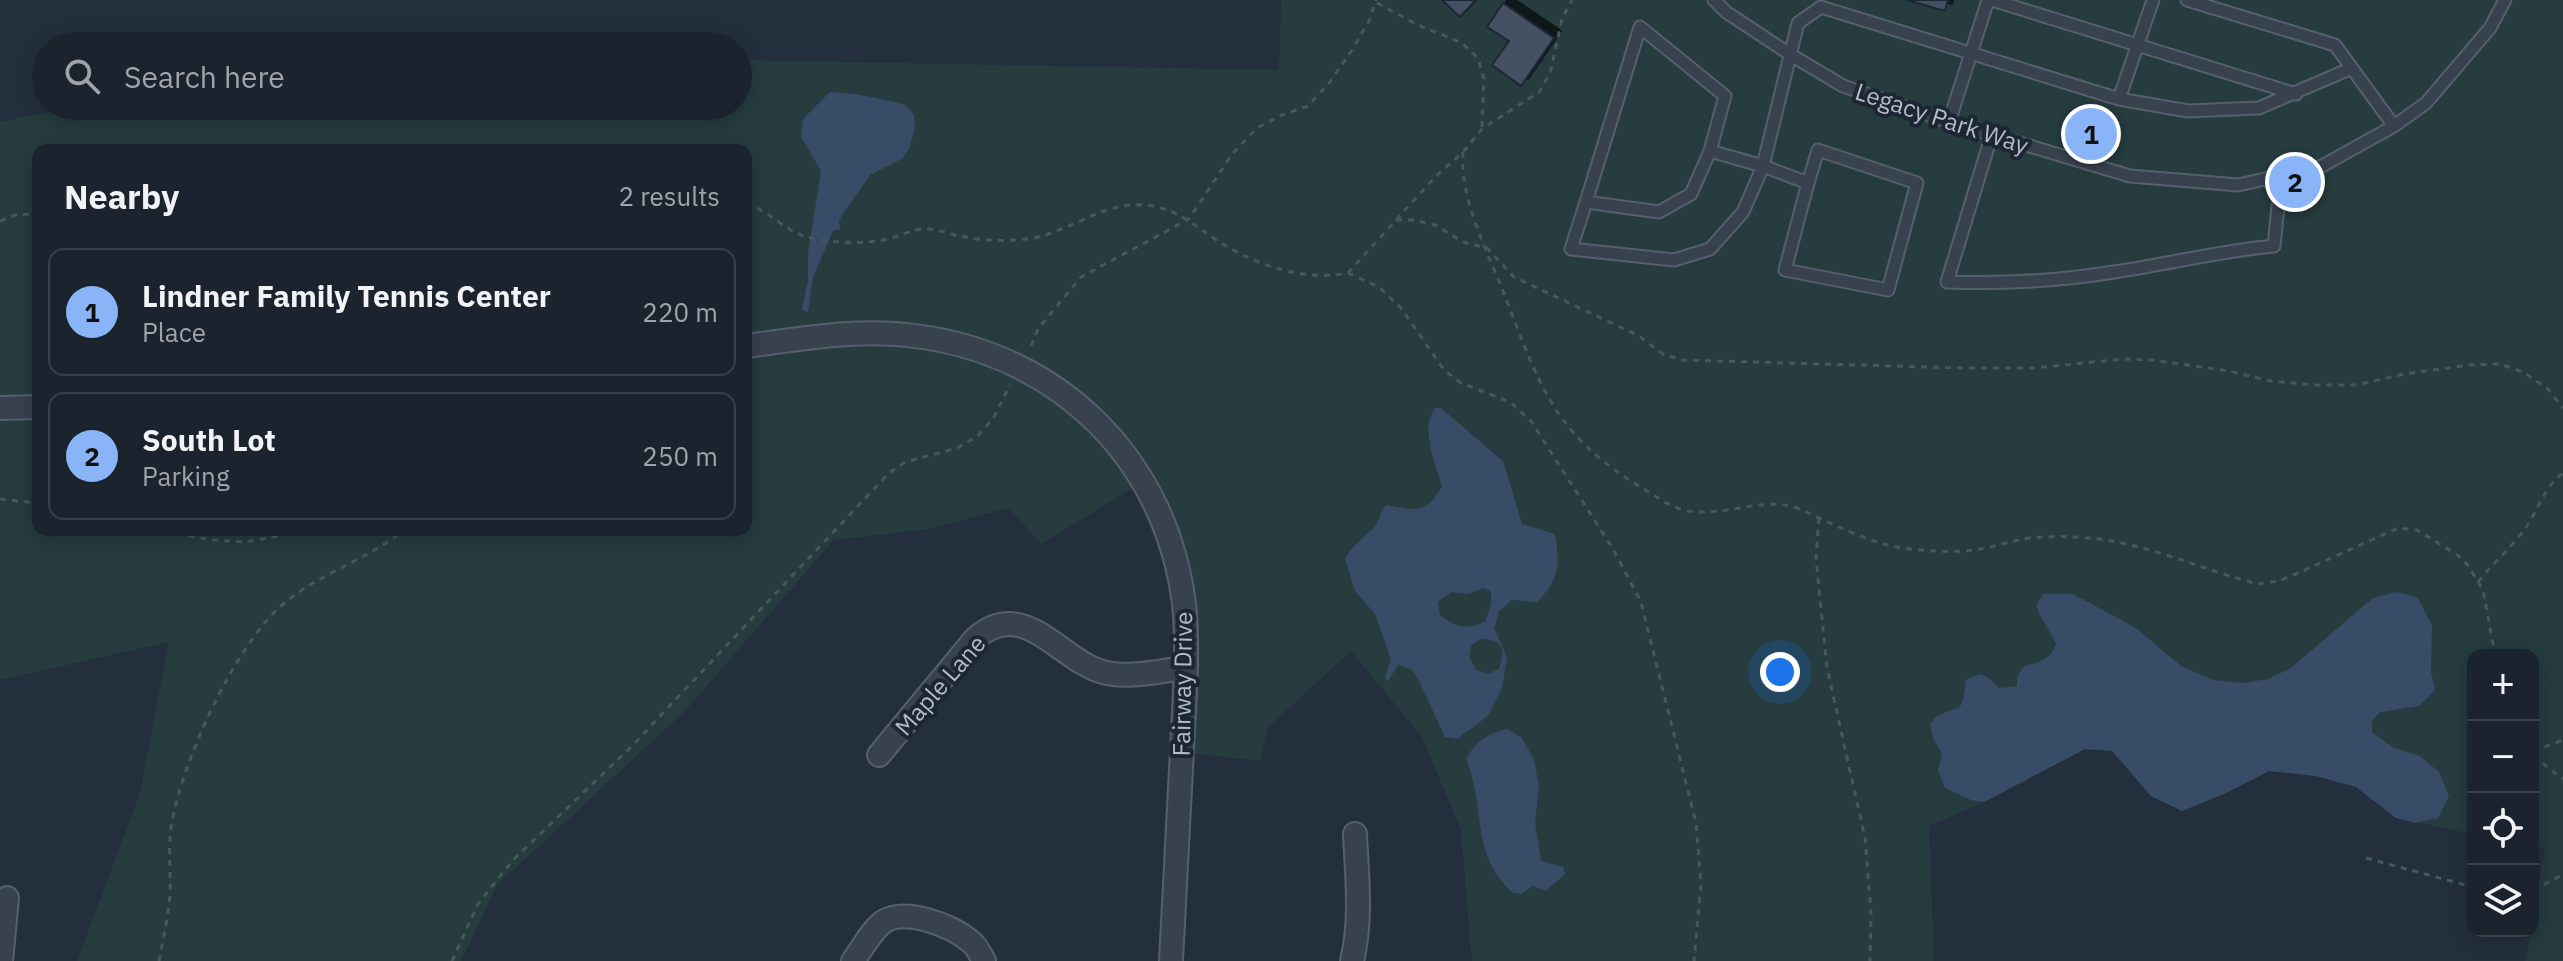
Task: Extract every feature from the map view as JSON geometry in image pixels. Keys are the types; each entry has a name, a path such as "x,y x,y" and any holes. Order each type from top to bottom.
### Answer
{"street":[{"name":"Fairway Drive","path":"752,345 871,333 913,335 995,355 1034,373 1091,416 1119,447 1143,482 1162,520 1175,560 1185,630 1171,961"},
{"path":"0,408 32,407"},
{"name":"Maple Lane","path":"879,755 975,639 982,632 1002,625 1014,624 1036,631 1076,659 1102,672 1131,674 1185,668"},
{"path":"1352,961 1359,916 1355,834"},
{"path":"1,961 7,898"},
{"path":"853,961 879,925 895,917 906,916 950,928 969,940 984,961"}],"lane":[{"name":"Legacy Park Way","path":"1714,0 1726,12 1843,86 1949,122 2130,176 2238,185 2322,166 2394,126 2426,103 2490,28 2505,0"},
{"path":"1949,122 1990,0 2296,94"},
{"path":"2119,99 2153,0"},
{"path":"2187,0 2335,45 2394,126"},
{"path":"1586,202 1659,212 1691,194 1710,151 1725,96 1640,27 1571,249 1674,260 1710,249 1743,212 1763,166 1798,23 1821,7 2119,99 2188,111 2259,108 2352,68"},
{"path":"1992,134 1947,282 2007,284 2055,280 2112,273 2230,250 2274,246 2281,176"},
{"path":"1818,150 1917,183 1888,290 1785,270 1808,183 1818,150"},
{"path":"1710,151 1808,183"}],"path":[{"path":"1348,273 1482,129 1539,92 1550,74 1562,19 1572,0"},
{"path":"1031,346 1038,329 1081,277 1189,219 1232,154 1257,128 1308,106 1352,50 1377,1 1418,25 1462,43 1478,58 1484,79 1482,129"},
{"path":"1463,152 1462,165 1474,221 1533,369 1551,404 1592,453 1624,477 1673,506 1689,511 1787,505 1875,542 1935,552 1966,551 2026,539 2061,536 2094,538 2129,544 2258,584 2279,581 2398,528 2417,530 2438,541 2467,564 2483,590 2494,649"},
{"path":"752,206 768,212 802,235 868,243 921,229 994,240 1025,239 1052,235 1090,215 1122,206 1149,205 1171,210 1189,219 1221,243 1260,263 1328,277 1348,273 1379,287 1401,308 1444,370 1461,383 1510,402 1531,421 1613,549 1641,602 1696,823 1701,883 1694,961"},
{"path":"0,221 18,214 32,215"},
{"path":"1396,220 1435,225 1463,242 1487,248 1514,277 1639,336 1663,354 1682,360 1963,368 2034,368 2123,359 2152,360 2229,371 2271,381 2315,385 2356,385 2404,374 2500,364 2523,372 2547,388 2563,408"},
{"path":"452,961 478,904 513,860 631,747 889,473 905,462 957,448 978,436 994,417 1011,382"},
{"path":"2478,582 2525,530 2553,480 2563,473"},
{"path":"0,499 32,502"},
{"path":"1819,518 1816,558 1827,668 1865,838 1871,912 1870,961"},
{"path":"189,536 245,542 279,536"},
{"path":"159,961 170,894 168,855 171,824 183,780 224,682 247,646 279,608 303,590 394,536"},
{"path":"2539,751 2563,740"},
{"path":"2539,759 2563,779"},
{"path":"2366,858 2467,885"},
{"path":"2539,887 2563,873"}],"green space":[{"path":"1281,0 2563,0 2563,961 2526,961 2530,937 2539,937 2539,883 2545,848 2539,846 2539,649 2467,649 2467,833 2396,818 2356,787 2316,776 2269,771 2182,811 2151,796 2112,751 2085,749 1984,802 1929,826 1934,961 1472,961 1461,830 1422,737 1351,651 1267,728 1261,761 1182,752 1185,630 1143,482 1041,544 1009,508 929,529 834,540 683,713 497,885 461,961 77,961 140,793 169,642 0,680 0,122 32,115 32,120 752,120 752,60 1279,70"}],"water":[{"path":"830,92 904,104 914,115 915,126 910,147 903,158 870,175 839,220 840,229 833,231 813,277 808,312 802,310 821,171 801,137 803,119"},
{"path":"1435,408 1441,408 1503,461 1522,524 1555,534 1558,555 1557,571 1538,602 1512,600 1499,611 1494,628 1507,657 1502,688 1489,715 1457,739 1445,737 1411,669 1398,665 1388,681 1385,677 1391,659 1375,614 1355,591 1345,559 1373,529 1386,505 1419,509 1436,496 1442,486 1430,446 1431,416","holes":["1483,588 1491,591 1486,621 1462,626 1440,615 1438,602 1451,592 1468,594","1480,639 1494,641 1501,646 1499,669 1488,674 1476,670 1469,657 1471,646"]},
{"path":"2397,592 2417,597 2432,625 2431,672 2435,690 2419,706 2380,712 2372,721 2372,732 2394,748 2420,756 2439,772 2449,796 2438,818 2415,823 2396,818 2356,787 2316,776 2269,771 2182,811 2151,796 2112,751 2085,749 1984,802 1971,800 1945,788 1938,770 1942,754 1930,725 1935,717 1960,707 1966,680 1979,674 1999,688 2017,686 2017,677 2024,666 2039,662 2051,654 2056,644 2036,606 2043,594 2073,594 2136,628 2181,666 2213,680 2242,683 2268,679 2291,668 2373,598"},
{"path":"1507,729 1522,738 1534,760 1539,787 1535,823 1541,861 1563,867 1565,874 1546,891 1532,886 1522,894 1513,893 1499,878 1484,846 1466,759 1483,739"}],"building":[{"path":"1442,0 1476,0 1460,17"},
{"path":"1907,0 1948,0 1945,11"},
{"path":"1503,3 1554,38 1521,86 1492,65 1509,41 1487,27"}],"place":[{"name":"Lindner Family Tennis Center","path":"2091,134"},
{"name":"South Lot","path":"2295,182"}]}
